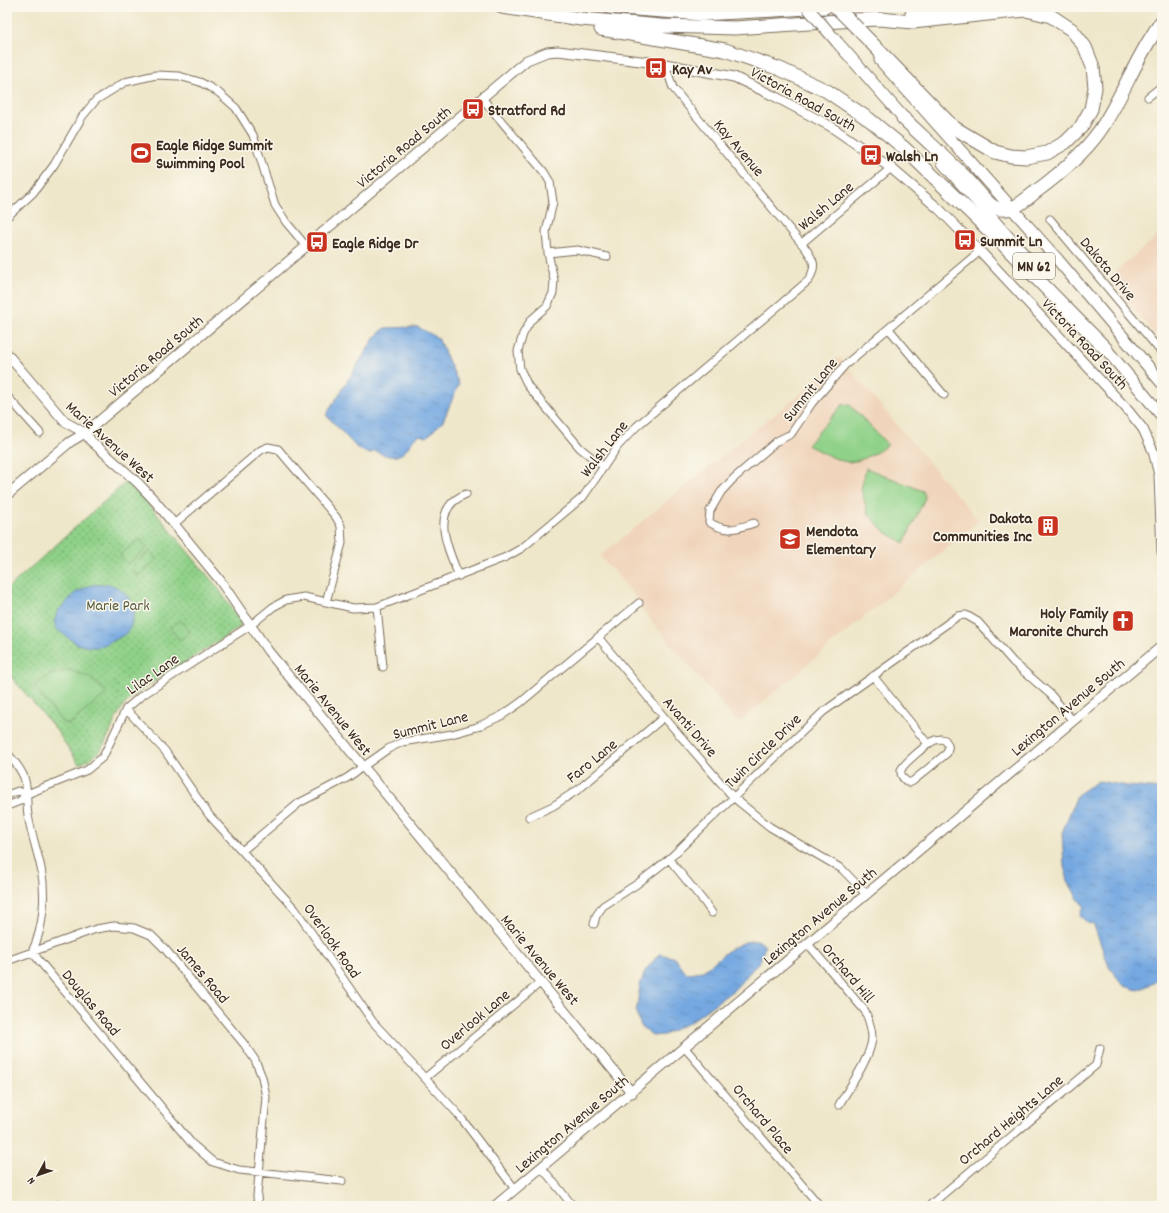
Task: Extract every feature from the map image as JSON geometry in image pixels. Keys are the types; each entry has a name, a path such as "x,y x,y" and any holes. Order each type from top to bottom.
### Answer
{"highway":[{"path":"502,7 581,20 661,26 735,28 850,20 879,19 913,22 1026,10 1051,16 1072,30 1085,47 1093,67 1095,88 1091,109 1081,127 1066,142 1047,152 1026,157 1011,156 995,152 953,127 855,29 835,7"},
{"path":"502,7 561,22 725,50 780,69 827,91 870,120 904,148 996,237 1106,349"},
{"path":"608,7 703,14 825,7"},
{"path":"764,7 808,8"},
{"path":"879,19 953,7"},
{"name":"MN 62","path":"808,8 1106,349 1162,416"},
{"path":"903,118 967,179 990,204 995,208 1006,210 1022,202 1061,172 1092,141 1106,121 1149,38 1162,21"},
{"name":"MN 62","path":"855,29 1058,260 1162,383"}],"street":[{"name":"Victoria Road South","path":"7,495 70,442 85,433 527,60 547,52 558,51 665,64 734,77 774,96 830,126 891,168 939,209 980,251 1126,408 1143,429 1153,451 1159,475 1162,552"},
{"name":"Kay Avenue","path":"665,64 673,88 802,243"},
{"path":"7,217 33,193 54,165 82,117 96,100 125,82 156,75 179,76 200,82 219,93 236,108 253,135 275,205 286,222 306,246"},
{"path":"1148,97 1162,86"},
{"path":"482,98 544,172 550,182 553,202 546,232 548,253 554,280 553,293 547,306 531,320 522,334 518,351 520,369 528,386 580,448 604,467"},
{"name":"Walsh Lane","path":"251,625 273,607 286,600 304,597 353,608 377,607 506,557 522,548 583,497 618,446 637,426 809,280 813,273 814,265 812,258 802,243 891,168"},
{"name":"Dakota Drive","path":"1050,219 1162,353"},
{"path":"548,253 577,250 607,257"},
{"name":"Summit Lane","path":"754,523 736,528 719,528 709,522 710,511 721,492 733,479 777,441 791,434 812,403 846,365 980,251"},
{"path":"889,329 944,395"},
{"name":"Marie Avenue West","path":"7,354 65,422 85,433 91,441 137,482 174,524 219,579 268,651 363,768 632,1092"},
{"path":"7,396 40,433"},
{"path":"174,524 261,450 268,447 278,449 336,517 341,526 342,542 326,602"},
{"path":"459,576 445,541 444,523 447,509 458,498 466,494"},
{"name":"Summit Lane","path":"242,851 299,803 347,778 388,749 402,742 452,734 477,727 501,716 520,703 639,603"},
{"path":"377,607 383,667"},
{"name":"Twin Circle Drive","path":"594,924 596,916 603,906 637,884 668,859 823,712 958,616 966,615 978,622 1013,662 1050,694 1073,721"},
{"name":"Lilac Lane","path":"7,806 20,801 27,794 87,770 103,757 126,710 141,696 251,625"},
{"name":"Avanti Drive","path":"598,637 733,797 770,827 842,869 867,895"},
{"name":"Lexington Avenue South","path":"495,1206 1162,646"},
{"path":"873,676 928,744"},
{"name":"Overlook Road","path":"126,710 165,751 209,815 295,909 373,1022 458,1114 515,1189"},
{"name":"Faro Lane","path":"530,817 553,806 579,789 664,717"},
{"path":"935,740 945,740 949,748 947,753 909,783 902,777 901,770 904,765 928,744 935,740"},
{"path":"7,754 14,762 25,780 28,814 41,870 43,897 41,924 37,942 32,952"},
{"name":"Lilac Lane","path":"7,795 18,791 27,794"},
{"path":"668,859 712,913"},
{"name":"James Road","path":"7,961 96,929 114,926 134,928 151,935 166,948 244,1044 255,1060 262,1077 266,1097 260,1172"},
{"name":"Orchard Hill","path":"808,944 865,1011 871,1024 872,1038 869,1052 839,1105"},
{"name":"Douglas Road","path":"32,952 192,1144 213,1162 239,1170 342,1181"},
{"name":"Overlook Lane","path":"425,1078 541,982"},
{"name":"Orchard Place","path":"685,1048 820,1206"},
{"name":"Orchard Heights Lane","path":"929,1206 1096,1065 1100,1048"},
{"path":"542,1168 573,1206"},
{"path":"258,1206 257,1196 260,1172"}],"shaded area":[{"path":"1162,232 1162,343 1108,278"},
{"name":"Mendota Elementary","path":"839,357 979,521 738,723 642,610 633,594 600,556 734,446 808,388 829,365"}],"green space":[{"path":"849,404 888,445 864,458 853,462 848,462 833,458 807,445 842,405"},
{"path":"866,468 923,491 925,498 904,543 884,531 868,514 861,489"},
{"name":"Marie Park","path":"127,481 146,501 218,588 240,620 240,627 150,684 130,699 117,716 109,735 98,752 90,759 79,764 54,727 7,672 7,589"},
{"path":"140,539 147,548 128,564 120,555"},
{"path":"150,551 157,560 138,576 131,567"},
{"path":"180,620 190,632 180,640 170,628"},
{"path":"69,670 89,677 107,693 69,724 62,722 34,686 50,675"}],"water":[{"name":"Eagle Ridge Summit Swimming Pool","path":"145,147 148,152 136,158 134,153"},
{"path":"418,327 438,338 459,384 443,421 427,437 419,435 404,452 397,456 386,455 375,451 369,454 357,448 326,415 375,337 385,328"},
{"path":"108,584 117,587 125,593 135,609 131,626 127,633 99,647 88,647 77,644 56,629 54,621 58,611 75,593 91,585"},
{"path":"1098,781 1128,786 1162,789 1162,975 1152,984 1138,990 1124,986 1109,967 1093,923 1089,924 1080,916 1084,906 1078,899 1068,881 1064,864 1062,833 1077,795"},
{"path":"758,940 765,946 760,961 735,989 690,1022 664,1035 652,1036 641,1026 636,1013 640,985 645,971 659,954 673,957 687,973 703,971 730,949 745,942"}],"place":[{"name":"Kay Av","path":"656,68"},
{"name":"Stratford Rd","path":"473,109"},
{"name":"Eagle Ridge Summit Swimming Pool","path":"141,153"},
{"name":"Walsh Ln","path":"871,155"},
{"name":"Summit Ln","path":"965,240"},
{"name":"Eagle Ridge Dr","path":"317,242"},
{"name":"Dakota Communities Inc","path":"1048,526"},
{"name":"Mendota Elementary","path":"790,539"},
{"name":"Holy Family Maronite Church","path":"1123,621"}]}
